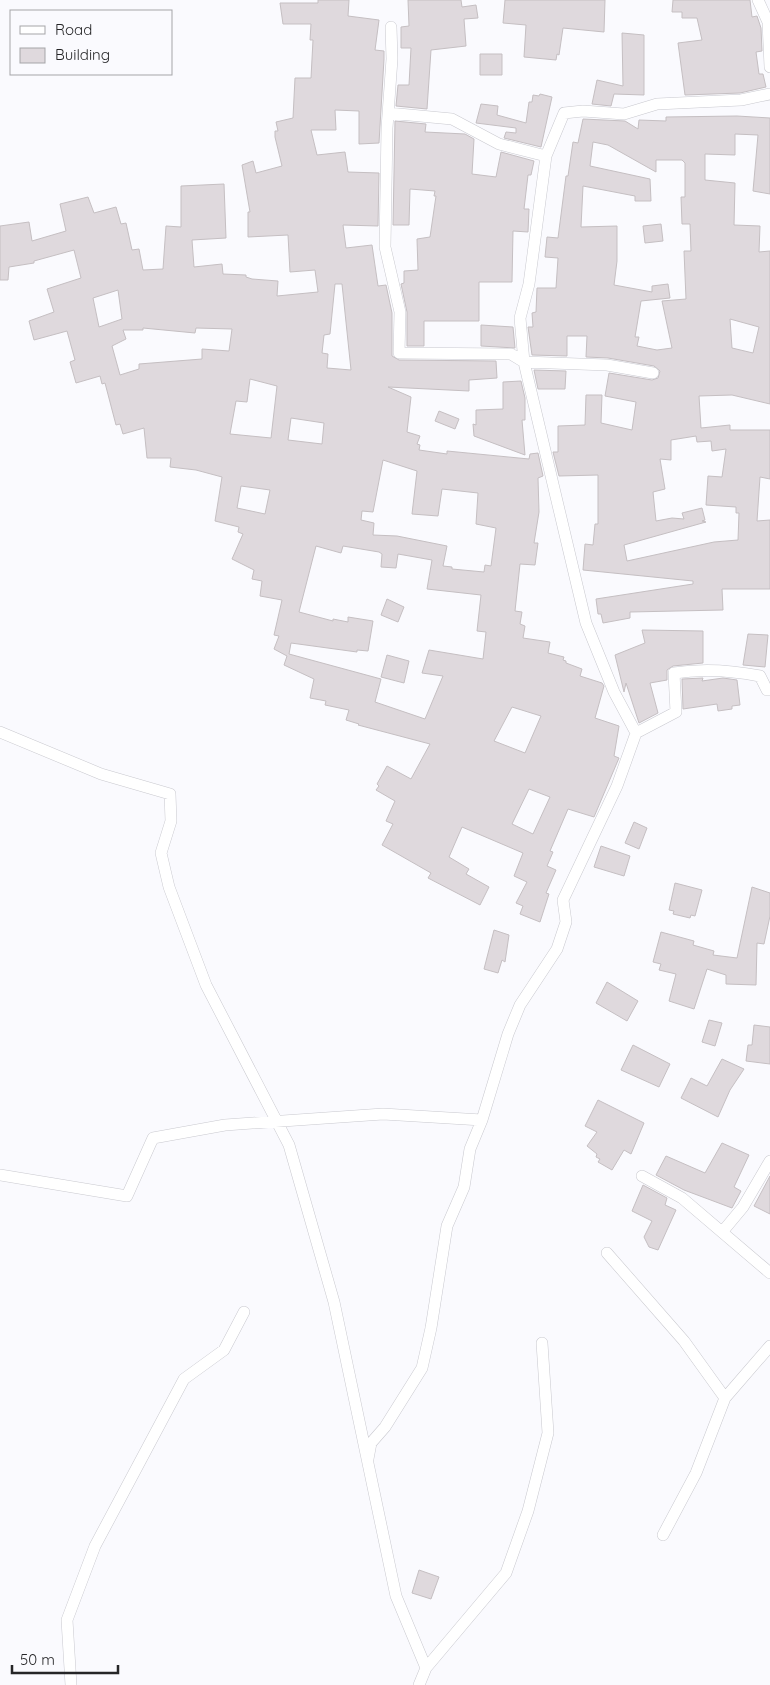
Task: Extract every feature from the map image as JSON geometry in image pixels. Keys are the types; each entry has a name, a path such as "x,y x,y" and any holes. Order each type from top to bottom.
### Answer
{"street":[{"path":"758,0 768,22 770,67"},
{"path":"391,27 392,60 388,113 385,247 400,312 399,353 511,354 524,362 607,365 653,373"},
{"path":"636,733 614,692 586,623 524,362 520,318 529,284 546,156 564,113 584,111 624,114 657,104 741,100 770,94"},
{"path":"388,113 452,119 499,144 546,156"},
{"path":"367,1463 371,1443 385,1427 422,1368 431,1328 447,1226 464,1187 470,1149 482,1120 508,1034 520,1005 557,948 566,922 563,900 617,786 636,733 676,712 674,673 702,669 737,671 760,676 768,690 770,690"},
{"path":"0,732 100,774 170,794 171,821 160,853 169,887 206,984 289,1144 334,1302 396,1596 426,1668"},
{"path":"0,1175 127,1196 153,1138 225,1125 384,1114 482,1120"},
{"path":"723,1231 743,1207 770,1161"},
{"path":"642,1176 682,1198 770,1273"},
{"path":"607,1253 684,1341 725,1398"},
{"path":"71,1685 67,1620 95,1546 184,1379 224,1350 244,1312"},
{"path":"419,1685 426,1668 506,1574 528,1511 548,1433 542,1343"},
{"path":"663,1535 696,1474 725,1398 770,1346"}],"building":[{"path":"318,0 349,0 348,16 379,20 375,50 384,51 384,59 379,143 359,144 359,111 335,110 336,130 311,130 317,155 345,152 348,172 379,173 378,226 343,225 346,248 372,245 378,286 386,285 392,313 392,356 399,360 496,361 497,378 469,380 469,391 388,387 411,397 407,432 420,436 417,444 420,445 419,450 447,454 447,451 529,459 530,454 538,453 543,476 538,478 539,512 534,543 538,543 535,565 520,564 515,611 522,612 520,624 525,626 523,638 550,642 548,653 564,657 563,660 566,663 582,669 580,676 602,683 604,686 595,718 619,726 614,756 619,758 594,817 568,809 550,851 553,852 547,866 556,870 546,893 549,894 540,922 520,914 523,906 516,903 527,882 514,876 523,853 462,827 449,857 469,869 466,874 489,887 480,905 428,878 431,873 382,845 393,824 386,821 395,801 376,790 379,786 377,784 387,766 411,779 430,744 358,725 346,720 349,710 325,705 326,701 310,698 314,679 284,665 287,656 274,649 279,636 274,635 282,600 260,596 262,581 252,579 254,570 232,559 243,534 238,532 239,527 215,521 222,477 196,470 170,467 171,458 147,458 144,428 123,434 120,424 116,425 105,383 102,384 100,376 76,383 70,362 75,360 67,331 34,340 29,321 54,312 47,289 81,278 74,250 34,261 34,263 9,267 8,280 0,280 0,226 29,222 32,241 66,231 60,204 88,197 94,213 116,207 121,224 126,223 132,250 139,249 143,270 163,269 166,226 181,227 181,186 224,184 226,238 192,240 194,267 222,264 223,274 246,275 246,277 252,279 278,281 277,296 318,292 315,270 290,272 288,235 248,237 248,212 250,212 242,165 253,161 256,173 282,166 275,137 275,131 278,131 276,122 293,118 295,78 311,78 313,40 310,40 311,24 283,24 280,3 318,3","holes":["335,284 342,284 351,370 327,368 328,354 322,353 324,335 330,334","118,290 122,319 99,327 93,298","143,328 195,333 196,328 232,329 229,351 202,349 202,359 139,364 139,369 120,375 112,346 126,339 123,330 143,330","250,379 277,386 271,438 230,434 236,401 247,402","291,418 324,423 322,444 288,440","383,460 417,471 412,514 438,516 442,489 478,493 476,524 496,528 491,566 485,565 484,572 452,569 452,567 443,566 447,546 397,536 373,535 374,523 361,520 362,511 373,512","241,486 270,490 265,514 237,508","316,546 341,553 343,546 379,552 382,554 381,567 396,568 398,554 432,560 427,589 481,595 477,631 486,632 483,659 429,650 422,673 443,676 425,719 375,702 381,679 289,654 291,643 357,652 357,650 368,651 373,621 348,617 348,622 333,619 333,621 299,612","512,707 541,716 525,753 494,741","529,789 550,797 533,834 512,824"]},
{"path":"408,0 461,0 462,7 476,5 478,18 464,19 466,46 431,50 427,109 396,106 398,85 409,85 411,48 401,48 401,27 409,26"},
{"path":"505,0 605,0 604,32 563,28 559,55 557,54 556,60 524,57 526,25 503,23"},
{"path":"673,0 750,0 752,17 757,16 761,28 762,51 756,52 759,74 763,74 766,87 740,93 685,95 678,43 702,40 697,18 682,18 682,12 672,12"},
{"path":"622,33 644,35 644,95 614,94 611,106 592,104 597,80 623,86"},
{"path":"480,54 502,54 502,75 480,75"},
{"path":"540,94 552,97 541,147 504,138 506,132 516,133 516,128 476,123 481,104 498,106 497,115 526,123 529,102 532,102 533,95 539,96"},
{"path":"737,116 770,118 770,194 753,191 758,135 735,134 735,155 705,154 705,180 735,183 734,225 760,226 759,252 770,251 770,404 732,395 699,396 701,428 730,425 730,430 770,430 770,479 760,477 757,521 770,520 770,589 722,589 723,610 630,612 630,618 603,623 601,614 598,614 596,599 693,584 693,581 583,570 585,544 593,545 595,524 598,524 598,475 559,476 553,452 558,452 558,426 585,425 586,395 602,395 601,423 632,430 636,402 605,396 609,373 652,380 658,378 660,371 654,366 608,358 586,357 587,336 567,336 567,356 532,355 528,327 533,327 532,313 536,312 537,288 556,288 558,258 545,257 547,237 558,238 566,176 568,176 573,142 578,143 583,119 625,121 638,129 639,120 666,121 666,117","holes":["593,142 608,145 656,172 656,160 682,160 685,163 685,197 681,197 682,224 690,224 691,251 684,251 686,299 662,301 672,348 657,350 637,346 639,337 635,337 641,301 670,298 668,284 652,286 652,292 614,285 617,261 617,226 581,227 583,186 635,196 635,201 651,201 650,179 590,166","730,319 759,327 753,353 732,348","696,436 697,442 711,441 712,451 726,449 722,477 708,476 706,505 736,507 736,513 739,513 738,540 714,542 627,561 624,545 706,522 702,521 705,520 702,508 682,513 684,519 672,518 656,521 653,492 665,489 660,459 671,460 671,440"]},
{"path":"395,121 426,124 425,132 465,134 474,139 472,174 496,177 501,152 534,161 531,175 528,175 524,209 529,209 528,232 513,231 512,282 479,282 479,321 424,321 424,346 407,346 407,312 401,284 404,283 404,271 418,270 417,239 430,237 436,196 434,196 435,191 410,189 409,225 393,225"},
{"path":"661,224 663,241 645,243 643,226"},
{"path":"481,325 513,327 515,348 481,346"},
{"path":"534,370 566,371 565,389 538,389"},
{"path":"521,381 525,398 525,420 522,420 525,455 474,436 473,424 476,425 476,410 503,409 503,382"},
{"path":"439,411 459,419 455,429 435,421"},
{"path":"387,599 404,607 398,622 381,615"},
{"path":"642,630 703,631 703,663 673,666 667,670 667,680 650,683 658,713 639,723 626,683 624,692 615,655 645,643"},
{"path":"748,634 768,635 765,667 743,665"},
{"path":"387,655 409,661 404,683 381,677"},
{"path":"703,678 702,681 723,678 737,680 740,705 732,706 732,709 718,711 717,704 683,709 682,679"},
{"path":"634,822 647,828 639,849 625,843"},
{"path":"601,846 630,856 624,876 594,867"},
{"path":"675,883 702,890 695,916 691,915 690,918 673,914 674,911 669,910"},
{"path":"752,887 770,893 770,916 764,944 757,943 756,985 726,984 726,975 707,969 694,1009 669,1001 676,974 659,970 661,964 653,962 661,932 694,941 693,945 714,951 713,955 737,958"},
{"path":"494,930 509,935 505,962 502,960 498,973 484,969"},
{"path":"607,982 638,1001 627,1021 596,1003"},
{"path":"709,1020 722,1023 715,1046 702,1042"},
{"path":"754,1025 770,1027 770,1064 746,1061 748,1045 752,1045"},
{"path":"633,1045 670,1064 659,1087 621,1070"},
{"path":"722,1059 744,1069 730,1090 718,1117 681,1098 691,1078 707,1086"},
{"path":"598,1100 644,1123 631,1154 624,1150 612,1170 598,1162 600,1159 596,1157 597,1154 587,1146 597,1132 585,1126"},
{"path":"722,1143 749,1155 734,1187 741,1191 732,1208 684,1190 656,1175 666,1156 705,1173"},
{"path":"770,1176 770,1214 754,1206"},
{"path":"643,1185 667,1198 665,1205 676,1210 658,1250 649,1247 644,1237 652,1221 632,1211"},
{"path":"419,1570 439,1577 431,1599 412,1593"}]}
